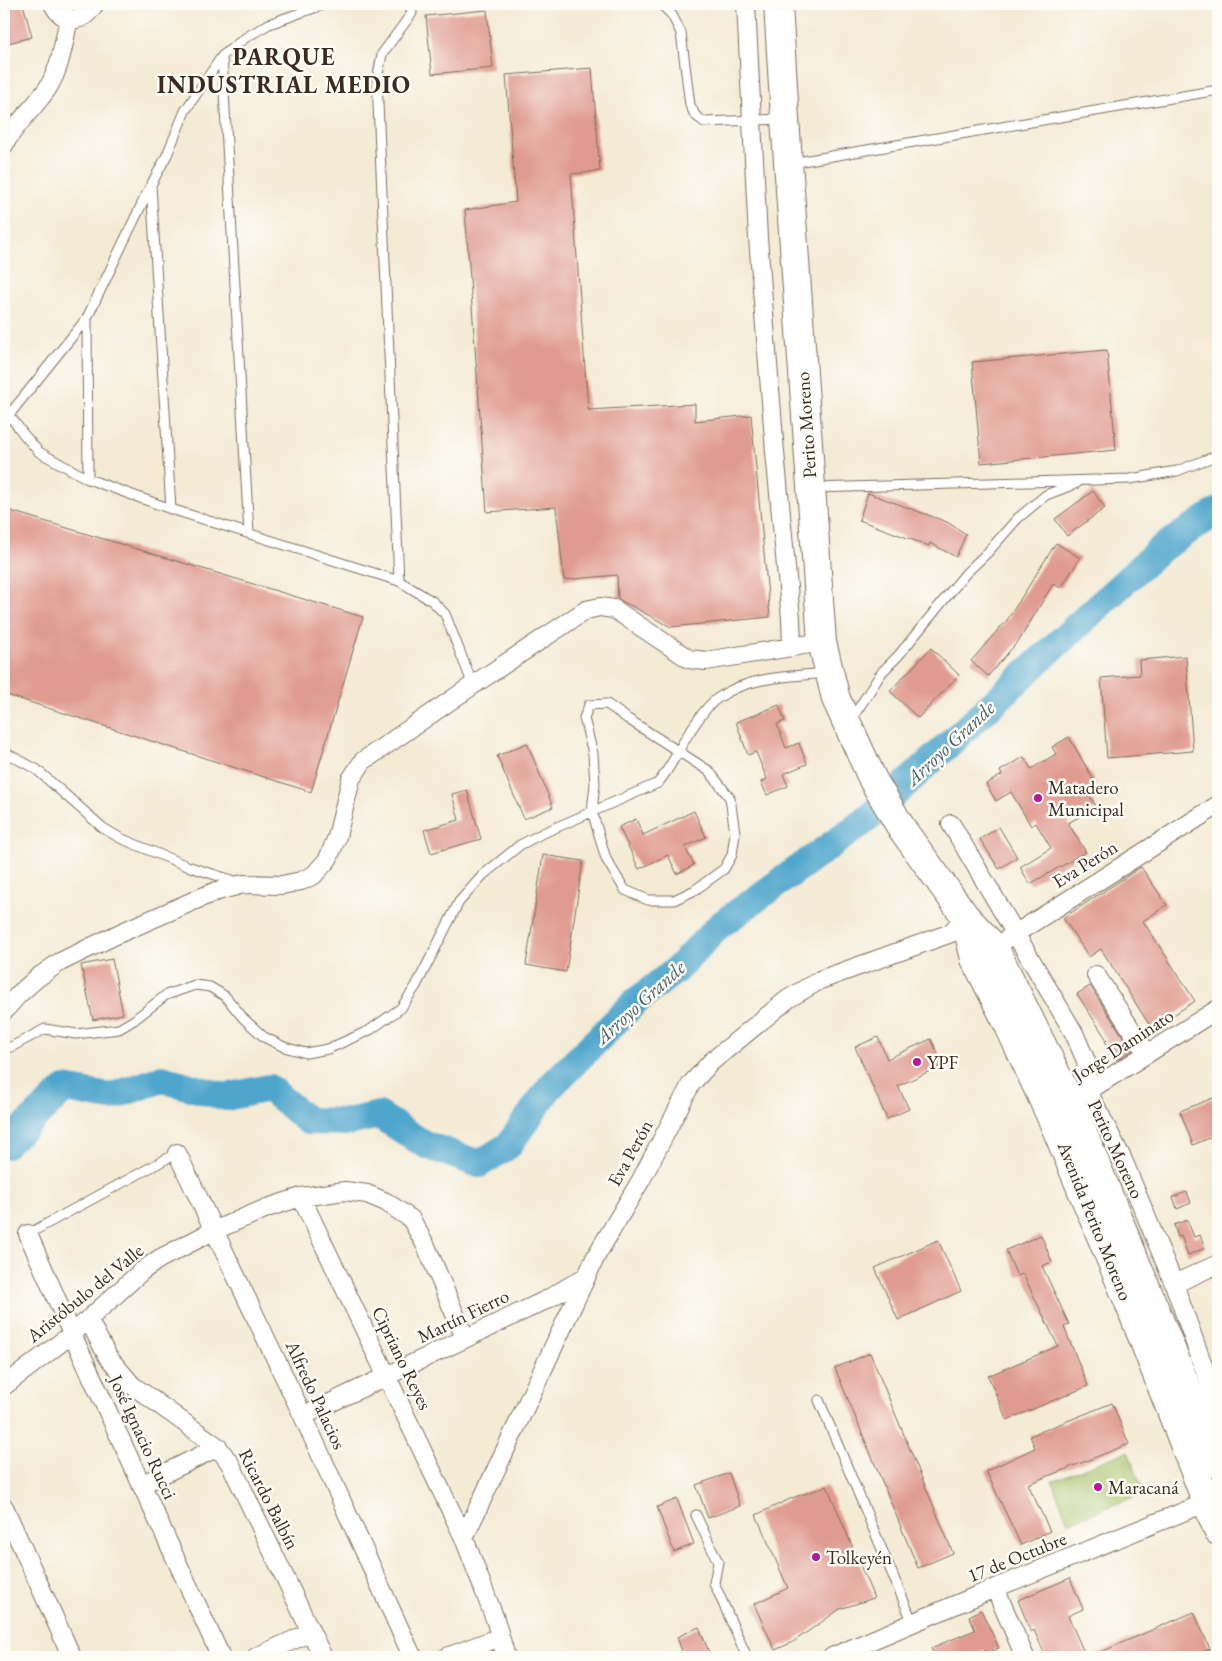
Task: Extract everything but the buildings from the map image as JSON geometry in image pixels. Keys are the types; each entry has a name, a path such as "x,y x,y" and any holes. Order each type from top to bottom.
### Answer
{"main road":[{"name":"Perito Moreno","path":"781,6 785,119 822,642 836,699 847,726 873,780 902,829"},
{"name":"Avenida Perito Moreno","path":"902,829 964,916 984,953 1009,1026 1071,1105 1218,1464"},
{"name":"Avenida Perito Moreno","path":"1071,1105 1125,1294 1213,1500 1218,1531"}],"street":[{"path":"53,4 64,17 73,19 84,16 95,4"},
{"path":"746,4 758,238 792,646"},
{"path":"4,145 12,130 48,88 60,56 69,18"},
{"path":"4,1011 37,978 60,962 214,892 243,884 282,885 301,881 314,875 328,859 337,837 351,779 363,761 586,610 600,607 614,609 689,659 695,660 706,661 822,642"},
{"name":"Eva Perón","path":"984,953 1218,806"},
{"name":"Perito Moreno","path":"951,824 1074,1033 1086,1061 1071,1105 1123,1160 1174,1284 1217,1398"},
{"name":"Eva Perón","path":"464,1538 585,1277 641,1180 691,1084 711,1062 788,999 820,980 950,933 964,916"},
{"path":"1096,975 1147,1054"},
{"name":"Jorge Daminato","path":"1071,1105 1218,1009"},
{"name":"Alfredo Palacios","path":"177,1153 303,1416 414,1657"},
{"name":"Aristóbulo del Valle","path":"4,1386 72,1334 142,1271 159,1259 214,1231 267,1208 301,1197 345,1191 367,1194 386,1202 411,1219 426,1246 465,1338"},
{"name":"Cipriano Reyes","path":"301,1197 464,1538 506,1657"},
{"name":"José Ignacio Rucci","path":"28,1234 221,1657"},
{"path":"1174,1284 1218,1264"},
{"name":"Martín Fierro","path":"303,1416 548,1299 585,1277"},
{"name":"Ricardo Balbín","path":"88,1319 108,1357 132,1385 218,1446 231,1465 323,1657"},
{"path":"141,1484 218,1446"},
{"name":"17 de Octubre","path":"832,1657 995,1588 1213,1500"},
{"path":"4,1508 72,1657"},
{"path":"995,1588 1026,1657"},
{"path":"256,1657 311,1632"},
{"path":"447,1657 500,1637"}],"lane":[{"path":"325,4 269,24 245,38 222,56 185,111 167,155 151,184 88,318 6,419 39,452 88,479 171,510 399,581 432,601 445,614 473,685"},
{"path":"399,581 377,80 382,54 411,8 420,4"},
{"path":"661,4 672,16 681,33 690,105 695,115 704,122 785,119"},
{"path":"222,56 249,534"},
{"path":"788,164 1218,90"},
{"path":"151,184 171,510"},
{"path":"88,318 88,479"},
{"path":"810,488 1130,479 1177,471 1218,455"},
{"path":"847,726 882,672 898,656 966,573 987,553 1018,518 1046,495 1083,480"},
{"path":"11,1047 45,1030 76,1034 119,1029 166,995 195,985 210,987 225,996 244,1019 264,1037 277,1044 306,1053 328,1049 370,1030 401,1008 416,986 459,902 483,875 520,845 592,811 658,783 668,771 695,724 716,699 734,688 753,681 828,672"},
{"path":"607,704 709,771 730,798 735,833 732,855 724,869 696,890 674,900 648,900 625,890 606,859 592,811 595,784 593,754 584,718 589,705 607,704"},
{"path":"4,752 36,769 102,828 120,838 186,866 243,884"},
{"path":"28,1234 177,1153"},
{"path":"819,1400 913,1623"},
{"path":"696,1515 718,1562 714,1583 747,1657"}],"green space":[{"name":"Maracaná","path":"1128,1451 1144,1493 1068,1523 1052,1481"}],"waterway":[{"name":"Arroyo Grande","path":"4,1145 65,1089 110,1097 162,1079 226,1097 269,1088 308,1121 348,1122 379,1115 424,1144 479,1164 508,1146 550,1087 635,1002 676,970 720,925 870,817 1159,550 1218,511"}],"place":[{"name":"Matadero Municipal","path":"1038,798"},
{"name":"YPF","path":"917,1062"},
{"name":"Maracaná","path":"1098,1487"},
{"name":"Tolkeyén","path":"816,1557"}],"district":[{"name":"PARQUE INDUSTRIAL MEDIO","path":"284,70"}]}
